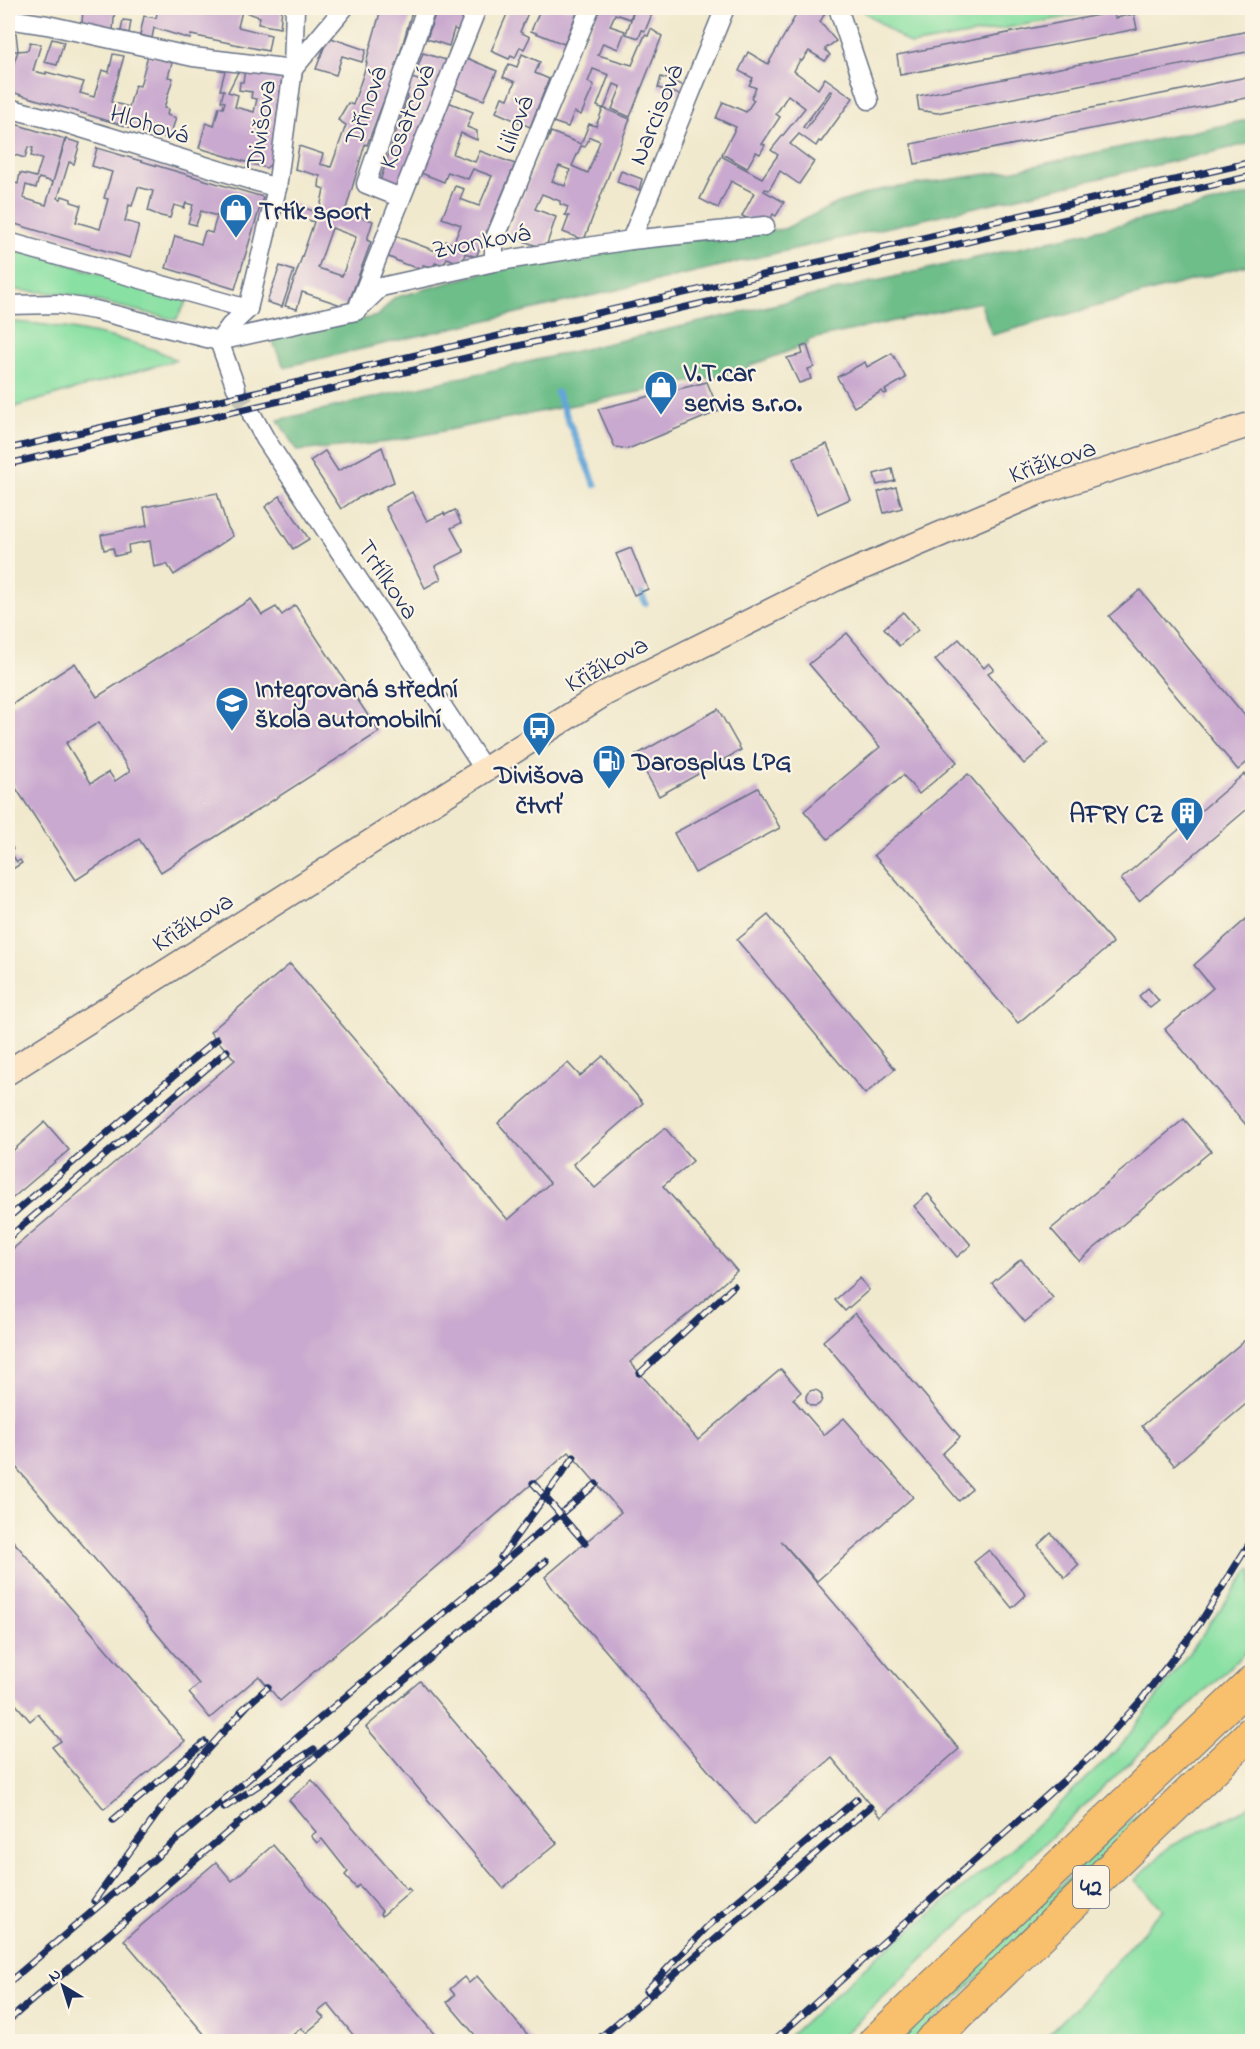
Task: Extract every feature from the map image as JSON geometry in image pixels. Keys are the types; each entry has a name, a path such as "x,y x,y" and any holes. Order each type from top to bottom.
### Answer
{"highway":[{"name":"42","path":"874,2042 1252,1682"},
{"name":"42","path":"930,2042 1252,1732"}],"street":[{"name":"Divišova","path":"248,309 277,188 293,69 296,8"},
{"path":"8,19 47,25 193,57 293,69 344,8"},
{"name":"Dřínová","path":"401,198 366,184 426,8"},
{"name":"Kosatcová","path":"356,311 477,8"},
{"name":"Liliová","path":"494,262 494,241 590,8"},
{"name":"Narcisová","path":"631,240 725,8"},
{"path":"838,8 869,100"},
{"name":"Hlohová","path":"8,108 277,188"},
{"name":"Zvonková","path":"356,311 381,287 494,262 631,240 765,226"},
{"path":"8,242 248,309"},
{"path":"8,305 58,304 219,341 356,311"},
{"path":"219,341 230,326 248,309"},
{"path":"219,341 236,388"},
{"name":"Trtílkova","path":"252,415 484,769"},
{"name":"Křižíkova","path":"8,1072 604,694 836,579 1042,491 1252,424"}],"green space":[{"path":"859,8 1119,8 911,45"},
{"path":"1252,119 1252,143 284,367 271,338 378,316 394,298 508,266 551,263 641,245 784,229 838,203 879,190 1015,170"},
{"path":"1252,194 1252,264 992,335 980,302 808,340 808,344 749,366 749,370 388,442 297,451 278,420"},
{"path":"20,249 187,301 176,320 67,294 15,290 8,283 8,268 12,257"},
{"path":"8,322 46,325 119,339 161,352 176,360 8,409"},
{"path":"1250,1569 1252,1570 1252,1646 837,2041 784,2041 876,1957 1016,1845 1121,1746"},
{"path":"1252,1803 1252,2041 1042,2041 1074,2009 1163,1909 1135,1880 1170,1846 1248,1808"},
{"path":"1150,1805 1151,1807 1123,1839 912,2041 897,2042 1116,1832"}],"building":[{"path":"83,8 115,8 113,30 82,24"},
{"path":"158,8 282,8 280,28 258,24 260,17 242,11 238,27 271,35 268,51 191,35 190,39 154,28 152,38 140,35 144,16 156,18"},
{"path":"365,8 413,8 395,71 367,145 365,144 345,212 373,221 367,240 371,242 347,307 302,292 297,309 285,306 314,222 286,212 288,202 319,213 324,189 319,187 320,176 295,169 299,146 323,154 320,164 331,167 346,125 338,120 348,103 353,105 380,13","holes":["332,228 356,237 342,276 318,268"]},
{"path":"437,8 473,8 463,32 454,29 449,46 427,39"},
{"path":"497,8 530,8 520,32 530,37 524,49 520,47 515,58 511,56 509,59 491,51 508,12"},
{"path":"541,8 579,8 564,44 531,31"},
{"path":"599,8 634,8 630,19 615,14 610,26 625,31 618,49 603,43 598,55 632,65 645,35 648,36 651,29 662,36 630,117 612,109 621,87 614,84 604,109 597,106 609,75 593,69 588,82 594,85 581,115 574,112 568,127 553,122"},
{"path":"635,8 651,8 648,13 652,14 645,31 642,30 639,38 626,34"},
{"path":"800,8 828,8 820,22 836,41 825,49 830,55 825,61 809,51 794,71 818,89 825,78 853,98 816,146 799,134 790,144 814,162 799,184 780,171 769,190 764,191 784,202 776,216 773,214 769,222 756,222 742,216 754,193 731,181 718,208 700,199 721,156 762,178 778,155 771,150 805,108 788,95 776,114 780,117 762,144 765,145 760,154 756,152 747,168 722,154 736,127 716,118 723,102 746,112 754,100 751,98 756,88 749,85 753,78 739,71 748,52 768,64","holes":["830,91 832,92 806,129 803,127"]},
{"path":"1114,12 1115,18 1134,14 1137,29 900,75 897,55"},
{"path":"123,20 131,21 129,33 121,31"},
{"path":"1249,31 1252,51 937,113 919,110 917,96"},
{"path":"16,33 18,51 8,51 8,34"},
{"path":"328,37 366,50 362,62 342,56 336,75 316,69"},
{"path":"52,39 64,42 57,65 44,62"},
{"path":"30,42 41,44 33,71 84,82 80,93 94,97 102,70 109,72 113,54 124,56 111,102 129,107 135,85 140,86 148,55 173,59 168,77 173,78 164,108 168,109 167,115 176,118 169,139 8,91 8,67 12,68 18,51 28,50"},
{"path":"423,53 449,61 401,189 380,181 408,96 404,94 409,77 424,82 427,73 417,70"},
{"path":"522,54 540,62 535,73 549,79 530,127 496,112 502,97 508,99 515,82 503,77 509,64 517,67"},
{"path":"462,56 497,71 484,100 450,87"},
{"path":"226,67 238,72 228,92 238,95 235,107 254,112 257,99 251,98 252,92 239,90 245,70 282,76 271,164 266,168 199,148 206,123 214,126 219,107 223,108 225,102 221,101 224,90 220,90"},
{"path":"1252,76 1252,97 915,164 911,144"},
{"path":"661,77 685,86 681,95 658,88"},
{"path":"448,102 473,112 467,127 477,131 477,140 461,133 453,154 475,162 480,151 515,164 476,257 465,253 463,261 457,262 447,258 444,264 435,263 433,267 423,265 422,269 385,255 393,235 438,252 442,243 445,245 446,241 453,244 461,225 442,218 455,186 464,189 460,199 479,206 492,176 473,169 468,179 448,172 444,182 421,173"},
{"path":"603,108 630,119 584,240 563,232 569,216 565,215 568,207 542,194 535,209 556,217 546,247 507,235 551,132 581,144 589,124 596,126","holes":["590,137 600,141 588,173 572,166 581,146 585,147","559,166 570,170 565,186 552,181"]},
{"path":"8,122 65,139 53,181 66,139 80,143 74,164 69,162 58,198 61,199 62,196 81,205 76,222 100,229 108,199 104,198 112,172 92,166 97,148 263,197 235,289 166,268 175,236 201,244 205,231 212,233 217,216 201,211 196,225 188,223 193,205 186,203 184,208 174,205 170,218 148,211 153,191 138,187 132,206 129,205 125,221 139,225 130,258 8,222 10,181 18,184 20,173 36,177 42,159 31,156 33,148 28,147 25,158 8,153","holes":["39,178 53,182 46,205 23,198 26,185 36,188"]},
{"path":"621,171 642,179 639,190 617,182"},
{"path":"280,266 294,271 282,307 267,302"},
{"path":"807,345 814,367 808,369 811,379 799,383 787,358 803,354 801,347"},
{"path":"892,353 906,378 885,390 887,393 884,394 882,391 854,407 837,377 865,362 867,367"},
{"path":"707,382 719,411 628,449 615,447 598,409"},
{"path":"827,444 850,499 817,514 793,458"},
{"path":"382,447 394,482 356,499 341,509 310,461 325,451 338,471"},
{"path":"892,469 895,481 877,485 874,474"},
{"path":"896,487 902,508 884,513 878,492"},
{"path":"412,492 427,521 455,510 461,523 451,528 464,552 435,566 441,579 425,588 385,507"},
{"path":"217,493 227,526 233,536 174,575 167,564 154,567 150,541 128,545 129,553 115,556 113,548 104,550 101,535 147,526 144,507"},
{"path":"280,496 309,539 293,549 265,507"},
{"path":"631,548 648,589 634,595 616,554"},
{"path":"1140,590 1252,724 1252,758 1238,770 1109,616"},
{"name":"Integrovaná střední škola automobilní","path":"251,599 262,615 276,607 282,615 295,605 379,732 161,872 139,839 76,880 8,776 8,707 75,663 97,697","holes":["99,722 130,771 115,781 109,772 91,783 66,743"]},
{"path":"903,612 918,630 899,646 884,628"},
{"path":"847,633 957,762 919,794 903,775 828,839 804,811 880,747 809,664"},
{"path":"959,639 984,668 989,663 994,669 988,673 1048,743 1024,764 935,660"},
{"path":"718,709 741,750 659,796 636,755"},
{"path":"968,774 1113,943 1018,1023 874,855"},
{"name":"AFRY CZ","path":"1244,774 1252,784 1252,805 1139,901 1121,879"},
{"path":"758,788 780,828 695,873 674,833"},
{"path":"12,847 10,852 17,862 20,860 22,863 8,872 8,848 9,850"},
{"path":"1252,914 1252,1132 1165,1029 1213,988 1194,965"},
{"path":"768,915 895,1069 865,1094 737,940"},
{"path":"290,964 508,1220 550,1183 498,1123 568,1063 580,1076 603,1056 643,1103 573,1164 595,1188 665,1128 693,1161 663,1186 737,1271 630,1362 698,1440 781,1369 801,1392 793,1399 824,1435 844,1418 913,1497 817,1581 781,1541 959,1749 881,1817 832,1758 754,1824 553,1589 545,1577 621,1512 569,1452 280,1701 259,1676 210,1718 189,1693 199,1684 8,1458 8,1253 235,1060 210,1032"},
{"path":"1148,988 1159,1001 1150,1008 1139,996"},
{"path":"1184,1119 1211,1151 1079,1261 1051,1229"},
{"path":"45,1122 69,1150 8,1202 8,1155"},
{"path":"928,1194 971,1245 957,1257 914,1206"},
{"path":"1021,1259 1053,1298 1025,1322 992,1283"},
{"path":"860,1278 869,1290 845,1311 835,1300"},
{"path":"855,1313 960,1437 942,1454 972,1489 959,1501 823,1341"},
{"path":"1252,1331 1252,1399 1174,1465 1142,1426 1251,1335"},
{"path":"814,1390 820,1392 822,1398 820,1404 814,1406 808,1404 806,1398 808,1392"},
{"path":"1051,1533 1079,1565 1065,1578 1038,1545"},
{"path":"8,1535 185,1741 104,1809 52,1747 61,1741 38,1714 30,1721 8,1695"},
{"path":"989,1550 1026,1595 1012,1608 974,1562"},
{"path":"420,1681 557,1843 503,1888 366,1727"},
{"path":"312,1780 407,1890 408,1888 411,1891 382,1916 380,1913 382,1911 359,1885 356,1888 345,1875 348,1872 322,1839 317,1843 311,1836 316,1832 289,1800"},
{"path":"273,1845 441,2042 359,2042 328,2004 318,2012 324,2018 306,2033 301,2028 289,2038 292,2042 211,2042 124,1940 216,1862 232,1881"},
{"path":"477,1976 534,2042 481,2042 447,2002 455,1995 450,1989 464,1977 469,1983"}],"waterway":[{"path":"557,393 595,485"},
{"path":"641,593 645,603"}],"tunnel":[{"path":"236,388 252,415"}],"railway":[{"path":"8,449 1252,162"},
{"path":"8,464 1252,176"},
{"path":"8,1218 217,1039"},
{"path":"8,1238 227,1051"},
{"path":"640,1373 734,1286"},
{"path":"501,1557 574,1457"},
{"path":"533,1483 585,1543"},
{"path":"8,1983 596,1484"},
{"path":"772,2042 1092,1755 1141,1700 1200,1623 1252,1539"},
{"path":"8,2021 546,1561"},
{"path":"241,1711 268,1687"},
{"path":"94,1901 190,1769 247,1706"},
{"path":"113,1820 205,1742"},
{"path":"224,1808 314,1749"},
{"path":"646,1991 707,1927 857,1799"},
{"path":"595,2042 870,1807"}],"place":[{"name":"Trtík sport","path":"236,239"},
{"name":"V.T.car servis s.r.o.","path":"661,416"},
{"name":"Integrovaná střední škola automobilní","path":"232,732"},
{"name":"Divišova čtvrť","path":"539,757"},
{"name":"Darosplus LPG","path":"609,790"},
{"name":"AFRY CZ","path":"1187,842"}]}
